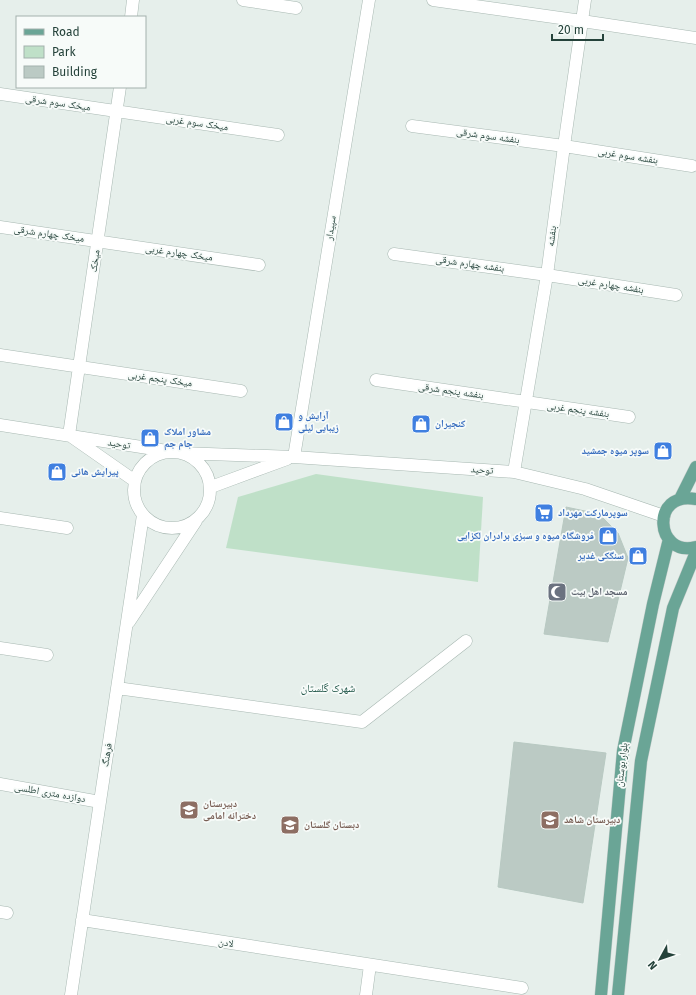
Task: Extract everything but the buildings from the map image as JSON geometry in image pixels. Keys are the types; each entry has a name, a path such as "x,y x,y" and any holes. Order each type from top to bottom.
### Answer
{"main road":[{"path":"680,499 696,467"},
{"path":"696,499 680,499 670,505 664,516 663,524 664,532 669,540 675,545 682,548 696,548"},
{"name":"بلوار بوستان","path":"601,995 623,751 653,604 669,540"},
{"name":"بلوار بوستان","path":"618,995 641,761 673,608 696,552"}],"street":[{"path":"131,16 133,0"},
{"path":"243,0 296,8"},
{"name":"سپیدار","path":"294,457 369,0"},
{"path":"433,0 696,38"},
{"name":"بنفشه","path":"514,472 547,275 585,0"},
{"name":"میخک","path":"69,435 120,88"},
{"name":"میخک سوم شرقی","path":"0,94 117,112"},
{"name":"میخک سوم غربی","path":"117,112 278,135"},
{"name":"بنفشه سوم شرقی","path":"412,126 564,146"},
{"name":"بنفشه سوم غربی","path":"564,146 692,166"},
{"name":"میخک چهارم شرقی","path":"0,227 98,241"},
{"name":"میخک چهارم غربی","path":"98,241 259,265"},
{"name":"بنفشه چهارم شرقی","path":"394,254 547,275"},
{"name":"بنفشه چهارم غربی","path":"547,275 676,295"},
{"name":"میخک پنجم غربی","path":"0,356 241,391"},
{"name":"بنفشه پنجم شرقی","path":"376,380 526,402"},
{"name":"بنفشه پنجم غربی","path":"526,402 629,417"},
{"name":"توحید","path":"0,424 175,452 294,457 514,472 585,489 664,516"},
{"name":"توحید","path":"69,435 135,481"},
{"path":"127,625 205,510 210,499 211,487 208,476 201,465 192,457 175,452 158,455 148,461 140,470 135,481 134,493 137,505 144,515 153,523 164,527 176,528 187,525 198,519"},
{"name":"توحید","path":"211,487 294,457"},
{"name":"فرهنگ","path":"70,995 144,515"},
{"path":"0,518 67,528"},
{"path":"117,688 362,722 466,641"},
{"path":"0,648 47,655"},
{"name":"دوازده متری اطلسی","path":"0,784 100,802"},
{"name":"لادن","path":"82,920 522,988"},
{"path":"366,995 370,965"}],"green space":[{"path":"316,474 483,497 478,582 226,548 238,497"}],"place":[{"name":"آرایش و زیبایی لیلی","path":"284,422"},
{"name":"کنجیران","path":"421,424"},
{"name":"مشاور املاک جام جم","path":"150,438"},
{"name":"سوپر میوه جمشید","path":"663,451"},
{"name":"پیرایش هانی","path":"57,472"},
{"name":"سوپرمارکت مهرداد","path":"544,513"},
{"name":"فروشگاه میوه و سبزی برادران لکزایی","path":"608,536"},
{"name":"سنگکی غدیر","path":"638,556"},
{"name":"مسجد اهل بیت","path":"557,592"},
{"name":"دبیرستان دخترانه امامی","path":"189,810"},
{"name":"دبیرستان شاهد","path":"550,820"},
{"name":"دبستان گلستان","path":"290,825"}],"district":[{"name":"شهرک گلستان","path":"328,688"}]}
